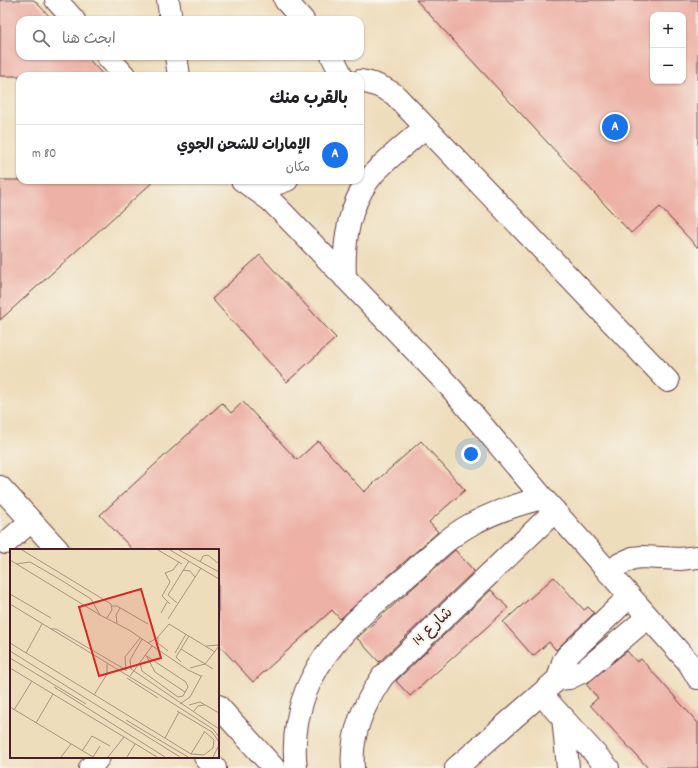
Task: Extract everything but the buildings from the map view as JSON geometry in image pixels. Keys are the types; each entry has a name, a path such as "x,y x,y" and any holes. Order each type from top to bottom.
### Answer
{"street":[{"path":"56,0 70,16"},
{"path":"168,0 170,16"},
{"path":"285,0 299,16"},
{"path":"111,60 121,72"},
{"path":"177,60 178,72"},
{"path":"334,60 340,72"},
{"path":"364,82 371,82 394,94 668,381"},
{"path":"346,278 344,256 347,233 352,212 362,191 375,172 425,127"},
{"path":"250,185 282,212 451,388 549,505 689,663 698,678"},
{"path":"0,488 57,549"},
{"path":"296,768 294,751 299,714 310,680 330,649 354,623 446,542 468,526 517,504 549,505"},
{"name":"شارع 14","path":"353,768 355,737 360,715 370,694 383,676 549,505"},
{"path":"6,544 31,521"},
{"path":"609,573 620,564 633,558 680,559 698,557"},
{"path":"460,766 558,679 563,662 568,655 630,596"},
{"path":"558,679 569,678 584,671 648,617"},
{"path":"541,694 608,768"},
{"path":"219,707 274,768"},
{"path":"563,717 568,768"},
{"path":"90,768 97,758"},
{"path":"206,758 215,768"}],"place":[{"name":"الإمارات للشحن الجوي","path":"615,127"}]}
